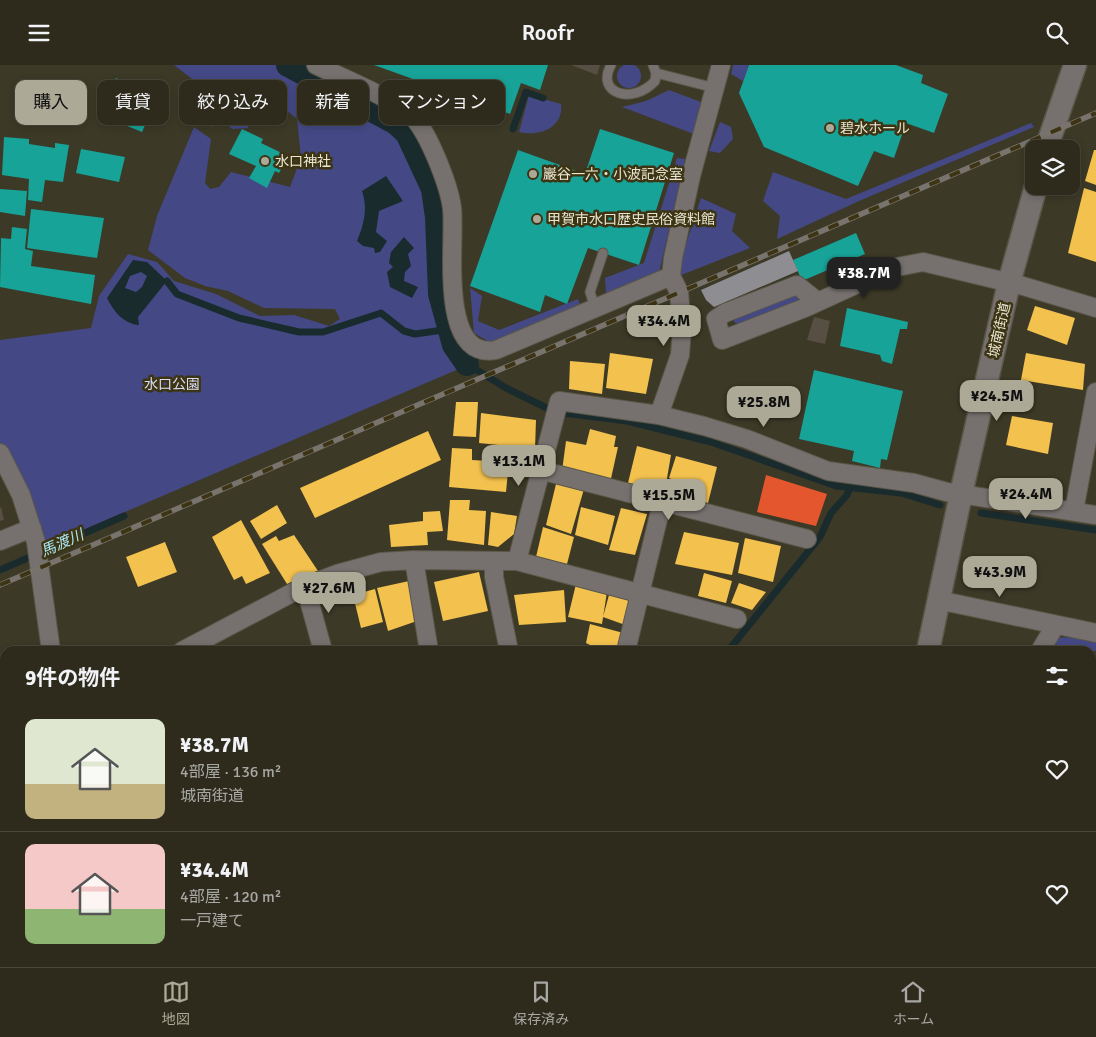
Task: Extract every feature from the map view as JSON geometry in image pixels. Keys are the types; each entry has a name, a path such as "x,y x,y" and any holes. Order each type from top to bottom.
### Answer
{"street":[{"path":"316,65 397,106 413,118 420,129 438,162 448,187 453,209 454,298 462,332 475,347 485,352 496,349 671,276"},
{"path":"659,415 680,355 682,329 679,292 671,276 691,176 721,65"},
{"path":"1049,140 1075,65"},
{"name":"城南街道","path":"929,646 1009,283 1033,195"},
{"path":"818,302 797,285 725,313 716,319 722,340 818,302 892,268 923,262 1009,283 1096,308"},
{"path":"1074,511 1096,392"},
{"path":"517,561 552,421 559,401 659,415 747,439 828,471 914,483 961,494 1096,515"},
{"path":"0,453 21,495 34,535 50,646"},
{"path":"540,471 807,539"},
{"path":"627,646 662,503"},
{"path":"0,541 34,535"},
{"path":"211,644 304,587 381,562 414,560 517,561 736,619"},
{"path":"414,560 428,646"},
{"path":"494,562 494,577 508,646"},
{"path":"304,587 322,646"},
{"path":"938,600 1055,626 1096,633"},
{"path":"1043,646 1055,626"}],"lane":[{"path":"611,65 607,77 609,83 618,93 627,96 649,88 655,81 655,69 715,87"},
{"path":"595,308 590,292 602,253"}],"green space":[{"path":"629,64 638,67 641,76 638,85 629,88 620,85 617,76 620,67"},
{"name":"水口公園","path":"174,65 297,65 329,80 297,80 297,119 287,111 287,80 194,80"},
{"path":"733,65 749,65 743,81 731,74"},
{"path":"669,90 701,102 694,134 622,107 646,101"},
{"path":"529,95 561,104 559,119 549,129 534,133 519,132"},
{"name":"水口公園","path":"369,101 379,107 379,125 406,125 410,128 440,195 442,232 447,257 455,341 468,365 41,548 0,445 0,340 91,328 99,296 128,254 157,262 174,281 216,294 260,316 294,315 329,326 340,319 335,309 264,308 228,291 205,286 185,278 148,250 157,216 194,127 211,139 205,183 210,189 219,187 231,172 290,187 301,158 298,125 369,125"},
{"path":"720,122 731,127 733,139 720,153 709,151"},
{"path":"1031,123 1034,127 859,201 777,239 780,216 763,201 773,172 846,199"},
{"name":"水口公園","path":"228,125 249,125 248,128 232,129"},
{"path":"677,158 685,159 659,273 606,294 605,278 644,263"},
{"path":"701,198 736,214 732,231 750,248 681,275 683,253"},
{"path":"470,288 482,296 478,321 499,330 578,299 581,307 491,343 474,333"},
{"path":"797,291 804,299 741,325 734,322 734,314"},
{"path":"1046,637 1096,638 1096,646 1045,646"}],"shaded area":[{"path":"386,176 403,201 379,211 376,232 387,241 380,252 375,253 374,248 363,246 357,241 362,229 364,216 365,204 362,191"},
{"path":"404,237 414,248 408,254 411,266 405,272 404,281 418,287 412,298 390,287 387,272 393,267 389,263 391,252"},
{"path":"133,260 147,262 167,281 138,317 139,325 124,320 107,298","holes":["141,272 147,276 142,287 136,292 125,288 130,276"]}],"building: 住宅":[{"path":"1094,150 1096,150 1096,185 1085,181"},
{"path":"1084,188 1096,192 1096,262 1068,253"},
{"path":"1035,306 1075,318 1067,345 1027,330"},
{"path":"610,353 653,359 646,394 606,388"},
{"path":"1026,353 1085,364 1083,390 1021,380"},
{"path":"570,361 605,364 602,394 569,389"},
{"path":"456,402 478,402 476,437 453,436"},
{"path":"481,413 536,420 535,449 479,443"},
{"path":"1012,416 1053,423 1048,454 1006,445"},
{"path":"590,429 616,436 614,447 618,447 610,483 562,471 566,441 586,445"},
{"path":"428,431 441,460 315,518 300,488"},
{"path":"637,446 671,455 665,490 648,486 646,493 627,487"},
{"path":"452,448 472,449 472,460 509,462 506,492 449,487"},
{"path":"676,456 717,467 708,503 675,495 678,482 669,478"},
{"path":"556,484 584,489 571,534 546,525"},
{"path":"450,500 470,500 469,510 486,511 484,545 447,540"},
{"path":"277,505 287,523 261,539 250,521"},
{"path":"581,507 615,516 608,545 575,535"},
{"path":"621,508 647,514 635,555 609,550"},
{"path":"440,511 443,531 427,532 428,545 391,547 389,525 423,521 423,512"},
{"path":"491,512 517,516 514,534 498,547 488,545"},
{"path":"241,520 270,573 246,584 242,576 234,580 212,537"},
{"path":"543,527 574,537 567,564 536,557"},
{"path":"684,532 739,543 732,575 675,564"},
{"path":"294,535 318,571 287,584 262,544 276,536 279,541"},
{"path":"745,538 781,546 773,582 738,573"},
{"path":"165,542 177,572 138,587 126,557"},
{"path":"479,572 488,611 443,621 434,582"},
{"path":"704,573 732,581 726,603 698,596"},
{"path":"409,581 417,621 388,631 377,588"},
{"path":"739,583 766,592 752,610 731,603"},
{"path":"576,584 607,592 602,624 568,617"},
{"path":"375,589 383,622 361,628 353,595"},
{"path":"564,590 566,622 519,625 514,595"},
{"path":"609,595 629,599 632,608 628,626 603,617"},
{"path":"590,624 627,634 624,646 592,646 586,643"}],"building: 商業":[{"path":"766,475 827,494 816,526 757,512"}],"building: 公共":[{"path":"374,65 548,65 540,90 521,83 510,114 505,112 505,80 416,80"},
{"name":"碧水ホール","path":"749,65 896,65 923,75 921,83 948,94 934,133 906,123 894,158 874,151 858,186 764,147 739,93"},
{"path":"125,125 145,125 142,132"},
{"name":"水口神社","path":"242,129 263,139 261,143 288,156 279,173 275,171 267,188 249,178 256,166 229,154"},
{"path":"600,129 674,153 639,265 588,248 567,304 545,295 540,312 470,286 518,150 585,174"},
{"path":"4,137 29,139 29,144 55,148 55,143 69,145 63,182 45,180 42,202 28,200 29,179 2,175"},
{"path":"81,149 125,157 119,182 76,173"},
{"path":"0,189 27,191 25,216 0,212"},
{"path":"31,209 104,218 97,258 27,248"},
{"path":"12,227 27,229 25,249 33,251 31,266 95,275 91,304 0,287 1,238 11,239"},
{"path":"856,233 865,254 802,281 793,260"},
{"path":"847,308 908,322 907,329 900,329 892,364 882,361 880,355 840,346"},
{"path":"814,370 903,391 887,460 881,459 880,468 852,461 854,451 799,439"}],"building: 工業":[{"path":"789,251 798,271 714,307 706,300 701,290"}],"building: その他":[{"path":"571,65 600,65 597,75"},
{"path":"814,317 830,321 825,344 807,340"},
{"path":"0,508 4,520 0,521"}],"waterway":[{"path":"288,65 396,123 407,133 433,189 437,217 440,294 454,345 467,364"},
{"path":"513,129 526,92 543,98"},
{"path":"167,281 177,294 239,318 299,332 323,332 381,313 404,331 415,334 450,329"},
{"path":"467,364 506,388 555,412 627,421 711,442 836,486 901,493 940,505"},
{"path":"732,646 820,537 831,513 847,495 850,487"},
{"path":"981,513 1096,530"},
{"name":"馬渡川","path":"0,570 124,516"}],"railway":[{"path":"0,585 1096,113"}],"place":[{"name":"碧水ホール","path":"830,128"},
{"name":"水口神社","path":"265,161"},
{"name":"巖谷一六・小波記念室","path":"533,174"},
{"name":"甲賀市水口歴史民俗資料館","path":"537,219"}]}
